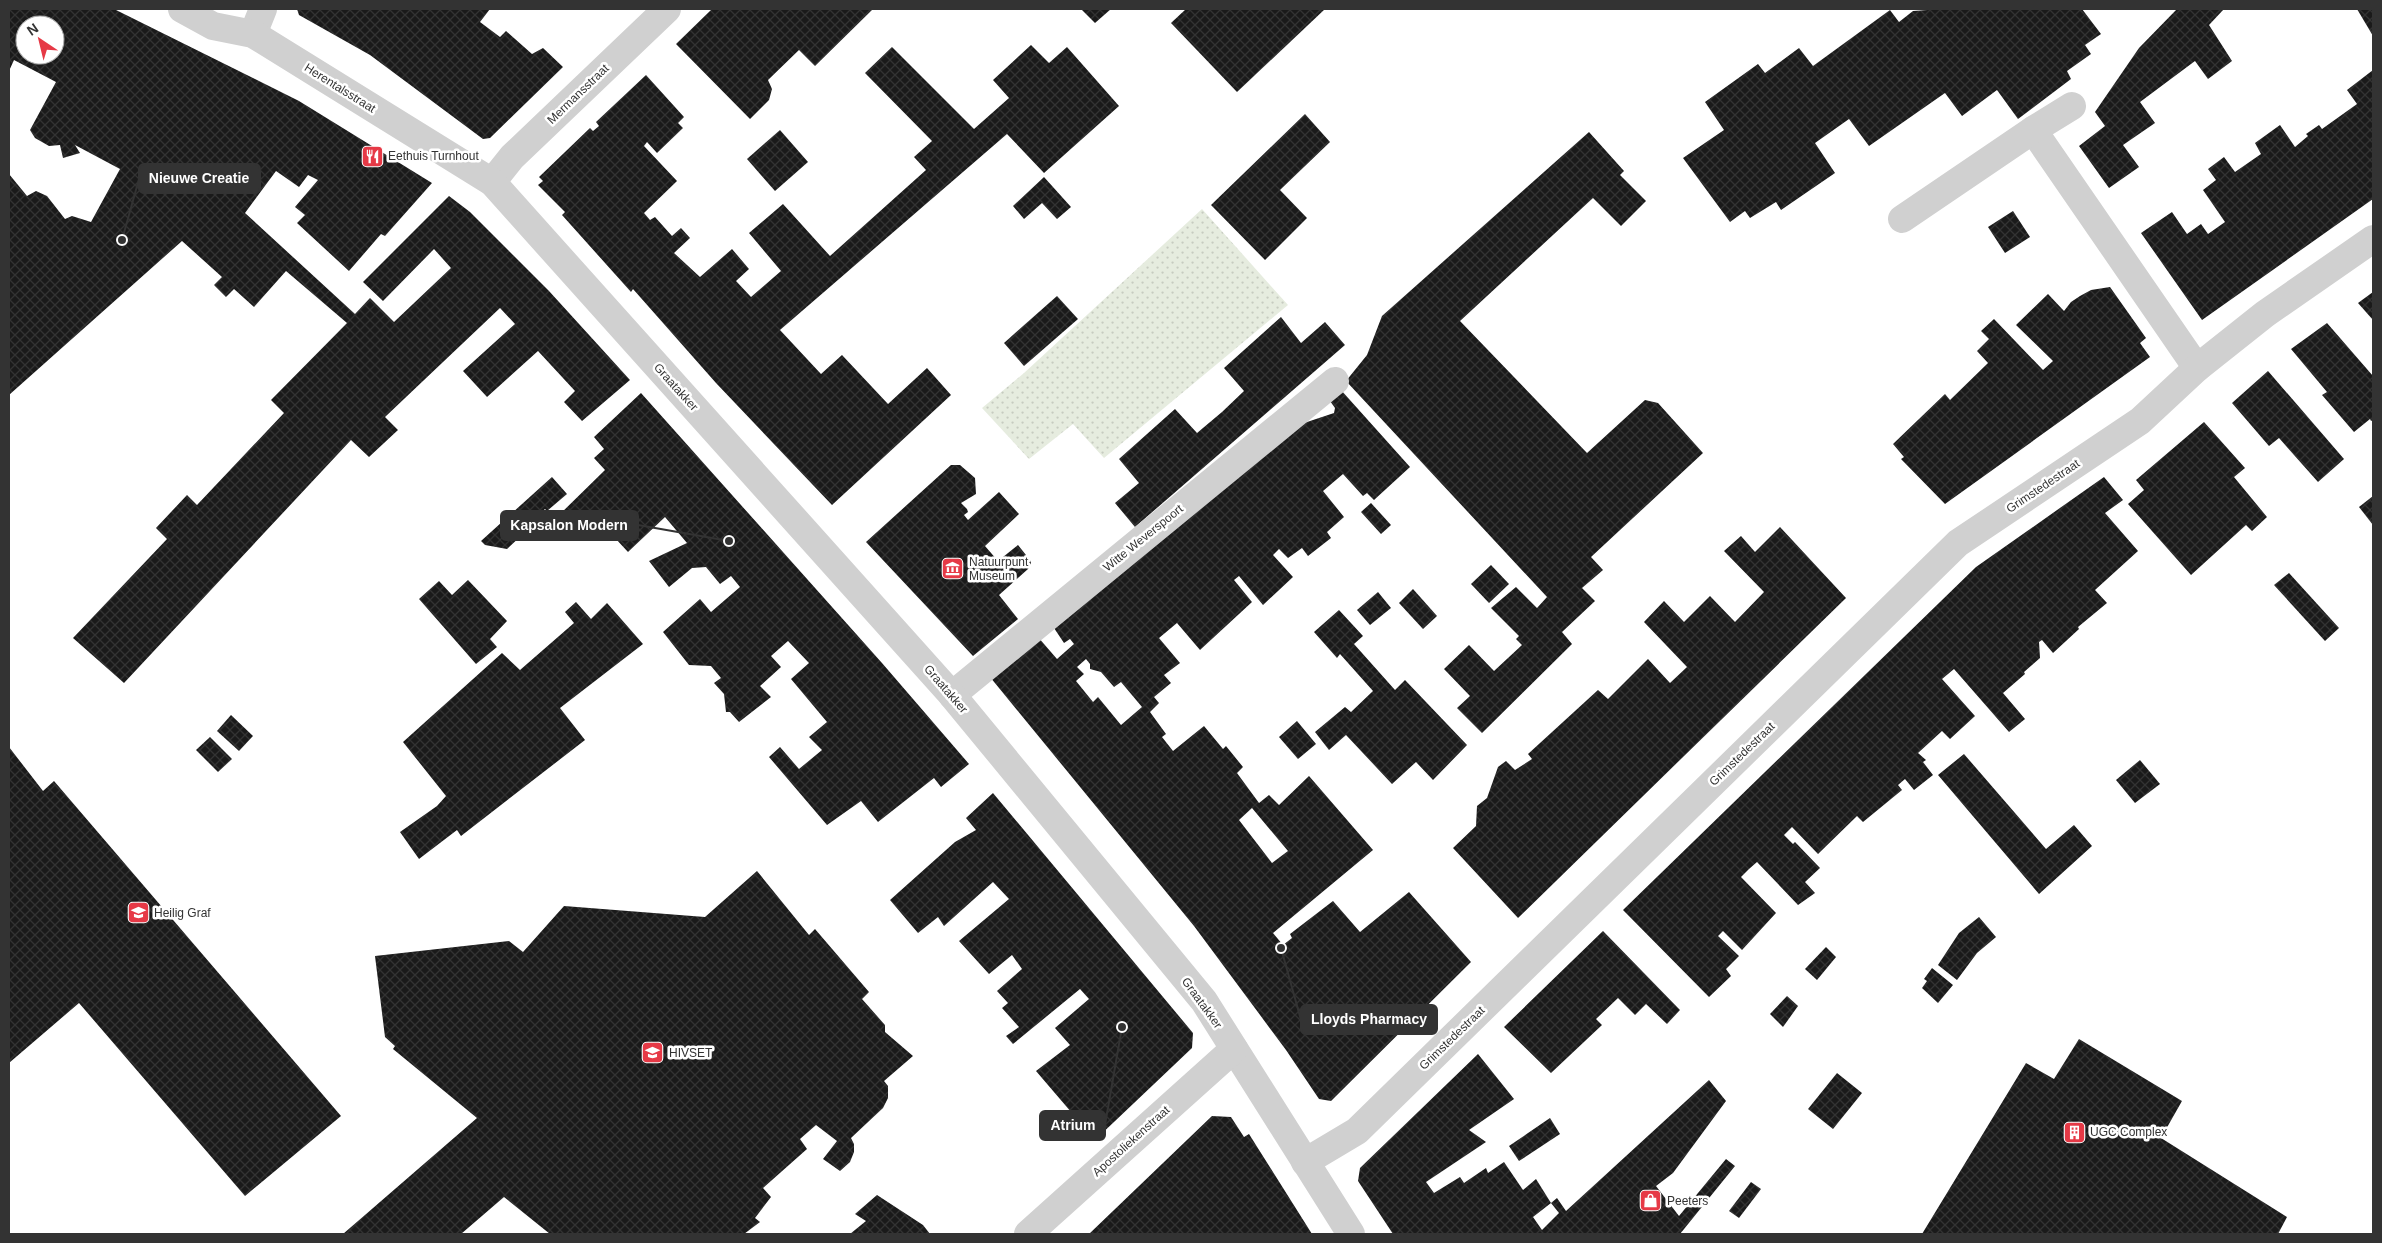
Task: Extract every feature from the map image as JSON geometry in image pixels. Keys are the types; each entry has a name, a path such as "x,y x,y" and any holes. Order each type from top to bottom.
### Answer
{"street":[{"name":"Herentalsstraat","path":"182,9 213,26 253,34 492,182"},
{"path":"253,34 263,9"},
{"name":"Mermansstraat","path":"492,182 512,157 666,9"},
{"path":"1902,219 2033,130 2072,106"},
{"path":"2033,130 2197,368"},
{"name":"Graatakker","path":"492,182 952,695 1204,1001 1351,1234"},
{"name":"Grimstedestraat","path":"1305,1162 1357,1131 1958,543 2140,421 2197,368 2265,314 2373,239"},
{"name":"Witte Weverspoort","path":"952,695 1335,381"},
{"name":"Apostoliekenstraat","path":"1028,1234 1234,1049"}],"shaded area":[{"path":"1202,209 1288,305 1104,458 1073,424 1029,459 982,408 1024,373"}],"building":[{"path":"9,9 114,9 299,101 432,183 385,236 381,234 349,271 297,223 305,215 295,207 318,180 308,175 299,187 276,171 245,213 355,314 370,298 394,322 451,268 434,249 383,301 363,282 449,196 470,212 549,291 630,380 582,421 564,402 575,391 538,351 487,397 463,371 515,324 500,308 385,417 398,430 369,457 351,440 124,683 73,638 167,539 156,528 187,495 197,505 284,413 271,400 347,323 286,271 254,307 234,289 226,297 214,285 222,277 182,241 9,395 9,174 27,196 36,191 47,196 65,219 72,216 91,222 120,169 75,145 80,153 63,158 60,145 49,146 35,138 30,130 56,82 24,65 65,65 65,15 15,15 14,60 9,71"},
{"path":"297,9 490,9 480,22 500,37 506,31 532,54 543,48 563,67 490,138 483,139 370,55 299,15"},
{"path":"712,9 873,9 815,66 799,50 768,80 772,89 769,100 750,119 676,44"},
{"path":"1081,9 1111,9 1095,23"},
{"path":"1186,9 1325,9 1237,92 1171,23"},
{"path":"1942,9 2082,9 2101,34 2085,45 2091,54 2067,71 2071,79 2018,119 1997,90 1962,116 1945,93 1869,146 1849,119 1815,143 1835,173 1781,210 1776,202 1750,218 1745,211 1730,222 1683,158 1724,130 1705,102 1758,64 1765,73 1799,48 1813,66 1890,10 1899,22 1913,11"},
{"path":"2177,9 2224,9 2209,25 2232,61 2208,79 2195,61 2140,102 2155,123 2123,145 2139,167 2109,188 2079,146 2105,126 2095,112 2139,48"},
{"path":"2357,9 2373,9 2373,36"},
{"path":"1031,45 1049,63 1067,47 1119,106 1044,173 1007,134 780,330 821,374 842,355 888,404 927,368 951,395 832,505 716,383 633,289 631,292 562,215 565,212 538,185 543,181 539,177 590,128 593,131 599,126 596,122 646,75 684,117 678,123 683,128 657,153 647,142 644,146 677,181 644,213 650,220 655,217 672,236 681,228 690,238 674,253 700,277 732,249 749,269 736,281 751,297 781,271 749,233 783,204 830,256 926,170 914,157 932,141 865,73 892,47 974,129 1009,98 993,80"},
{"path":"2373,70 2373,199 2202,320 2141,233 2172,212 2187,234 2201,224 2208,234 2225,222 2203,190 2216,180 2208,169 2224,157 2235,172 2261,154 2255,143 2280,125 2295,147 2308,136 2306,134 2319,125 2322,129 2357,104 2347,90"},
{"path":"1305,114 1330,142 1280,190 1307,218 1265,260 1211,205"},
{"path":"780,130 808,162 775,191 747,159"},
{"path":"1589,132 1624,171 1620,175 1646,201 1621,226 1593,198 1460,321 1587,453 1645,400 1658,403 1703,453 1591,557 1603,570 1582,588 1595,601 1562,632 1572,644 1482,733 1457,708 1470,696 1444,669 1469,645 1494,671 1522,645 1516,639 1519,636 1491,608 1516,587 1537,608 1547,597 1346,381 1367,355 1382,316"},
{"path":"1044,177 1071,207 1057,219 1042,203 1024,219 1013,206"},
{"path":"2013,211 2030,237 2005,253 1988,227"},
{"path":"2110,287 2146,338 2140,343 2150,357 1945,504 1901,459 1904,457 1893,444 1945,394 1950,400 1988,363 1977,351 1989,339 1981,331 1994,319 2043,370 2053,361 2016,325 2048,294 2064,311 2071,302 2091,290"},
{"path":"2373,292 2373,320 2358,303"},
{"path":"1057,296 1078,319 1024,366 1004,343"},
{"path":"1281,317 1301,343 1325,322 1345,345 1135,527 1115,503 1139,483 1119,459 1175,409 1197,433 1222,412 1244,391 1224,368"},
{"path":"2327,323 2373,376 2373,420 2371,421 2370,419 2354,432 2322,395 2327,392 2291,349"},
{"path":"2268,371 2344,459 2318,482 2279,438 2269,446 2232,403"},
{"path":"1341,390 1410,467 1374,500 1367,493 1363,496 1343,474 1323,491 1344,517 1327,532 1331,538 1308,556 1302,548 1288,558 1279,549 1273,555 1293,577 1263,605 1239,576 1234,580 1252,602 1200,650 1177,623 1159,638 1180,663 1164,675 1171,683 1154,697 1159,703 1150,712 1166,734 1162,737 1173,751 1204,726 1223,749 1226,746 1243,767 1237,773 1259,803 1269,795 1279,805 1309,776 1373,850 1273,933 1283,945 1292,938 1290,934 1333,901 1360,932 1409,892 1471,962 1331,1101 1319,1099 1286,1050 1194,926 990,677 1038,637 1057,659 1074,644 1070,639 1064,643 1054,628 1304,423 1334,413 1335,408 1330,401","holes":["1086,659 1090,664 1090,669 1101,672 1114,687 1121,682 1142,707 1121,725 1098,697 1093,702 1076,681 1084,674 1077,667","1252,808 1288,851 1272,863 1239,820"]},
{"path":"641,393 882,663 969,764 941,787 934,778 878,822 861,801 827,825 769,757 780,747 799,769 822,750 809,737 827,722 791,679 809,663 788,641 771,656 781,667 760,686 771,697 739,722 730,712 726,712 724,694 714,683 721,678 711,666 689,665 663,632 700,599 711,612 740,587 731,576 720,584 706,567 692,568 669,587 649,561 687,543 665,517 628,552 615,538 618,529 609,519 592,536 585,527 573,538 555,519 605,470 594,458 604,449 594,437"},
{"path":"2204,422 2245,468 2234,477 2267,517 2252,531 2246,525 2191,575 2128,504 2144,490 2136,480"},
{"path":"951,465 960,465 975,478 976,494 961,503 967,509 968,512 964,515 968,520 999,492 1019,514 985,546 998,561 1018,545 1031,563 1028,569 999,595 1018,619 973,656 866,542"},
{"path":"552,477 567,494 547,511 545,509 521,530 522,535 507,549 485,545 481,541"},
{"path":"2104,477 2123,500 2105,513 2138,551 2095,590 2107,603 2078,627 2079,629 2053,653 2042,640 2039,642 2040,658 2003,693 2025,719 2009,732 1954,669 1942,679 1975,716 1950,739 1942,731 1918,753 1926,760 1923,762 1933,775 1914,790 1905,779 1898,785 1902,790 1863,822 1857,816 1818,854 1792,827 1784,835 1793,844 1795,842 1820,868 1805,882 1815,893 1798,905 1757,862 1749,869 1741,877 1776,913 1742,950 1723,931 1718,936 1739,956 1726,969 1731,976 1709,997 1623,910 1976,567"},
{"path":"2373,496 2373,525 2359,507"},
{"path":"1371,503 1391,525 1381,534 1361,512"},
{"path":"1780,527 1846,598 1518,918 1453,848 1476,826 1477,806 1487,798 1498,767 1506,761 1515,770 1532,759 1528,754 1598,690 1608,699 1648,659 1670,683 1687,667 1644,622 1664,601 1684,622 1710,596 1735,622 1764,592 1724,551 1741,536 1755,552"},
{"path":"1491,565 1509,584 1489,603 1471,584"},
{"path":"2289,573 2339,628 2325,641 2274,585"},
{"path":"468,580 507,621 490,639 497,647 476,664 419,599 439,581 452,595"},
{"path":"1413,589 1437,616 1423,629 1399,603"},
{"path":"1378,592 1391,608 1370,625 1357,610"},
{"path":"576,602 591,619 607,603 643,644 560,708 585,740 461,836 457,830 419,859 400,832 437,806 446,796 403,742 502,653 520,670 574,623 565,612"},
{"path":"1339,610 1363,636 1354,644 1395,690 1405,680 1467,745 1433,780 1416,762 1392,784 1346,735 1329,750 1315,732 1345,707 1351,712 1373,691 1340,654 1337,658 1314,632"},
{"path":"231,715 253,736 239,751 217,731"},
{"path":"1297,721 1316,744 1298,759 1279,737"},
{"path":"210,737 232,759 218,772 196,750"},
{"path":"9,747 43,791 54,781 341,1116 245,1196 79,1003 9,1063"},
{"path":"1964,754 2046,849 2074,825 2092,846 2039,894 1938,775"},
{"path":"2140,760 2160,784 2135,803 2116,780"},
{"path":"993,793 1193,1033 1192,1048 1095,1140 1036,1071 1070,1045 1055,1028 1089,999 1080,989 1013,1044 1006,1036 1019,1027 1002,1008 1008,1003 997,991 1022,969 1012,955 989,974 959,941 1009,899 993,882 944,926 938,917 918,933 890,900 955,842 976,830 966,818"},
{"name":"HIVSET","path":"757,871 809,935 815,929 869,992 862,999 885,1025 885,1032 913,1056 884,1081 888,1086 888,1098 883,1108 851,1138 854,1144 854,1152 850,1162 840,1171 823,1159 837,1141 816,1125 800,1139 807,1149 763,1188 771,1197 755,1218 760,1222 744,1234 550,1234 504,1197 461,1234 343,1234 477,1118 393,1049 395,1046 385,1037 375,956 509,941 523,952 564,906 705,917"},
{"path":"1979,917 1996,937 1977,953 1957,980 1938,965 1959,933"},
{"path":"1603,931 1680,1010 1667,1024 1646,1004 1635,1015 1618,998 1596,1019 1602,1025 1551,1073 1504,1027"},
{"path":"1826,947 1836,957 1817,980 1805,969"},
{"path":"1932,968 1953,985 1938,1003 1922,988 1927,981 1924,979"},
{"path":"1787,996 1798,1006 1783,1027 1770,1014"},
{"name":"UGC Complex","path":"2079,1039 2182,1101 2161,1138 2287,1217 2278,1234 1922,1234 2026,1063 2054,1079"},
{"path":"1478,1054 1514,1099 1469,1130 1486,1142 1426,1182 1434,1193 1460,1177 1464,1183 1486,1168 1488,1173 1504,1162 1523,1190 1536,1179 1551,1203 1557,1198 1566,1211 1709,1080 1726,1101 1673,1173 1656,1186 1679,1216 1726,1159 1735,1166 1680,1234 1393,1234 1358,1181 1360,1168","holes":["1551,1203 1559,1213 1542,1230 1533,1217"]},
{"path":"1837,1073 1862,1093 1833,1129 1808,1109"},
{"path":"1212,1116 1231,1117 1244,1137 1249,1134 1312,1234 1089,1234"},
{"path":"1550,1118 1560,1134 1519,1161 1509,1146"},
{"path":"1751,1182 1761,1189 1739,1218 1729,1211"},
{"path":"877,1195 923,1225 930,1234 850,1234 866,1221 855,1214"}],"place":[{"name":"Eethuis Turnhout","path":"372,156"},
{"name":"Nieuwe Creatie","path":"122,240"},
{"name":"Kapsalon Modern","path":"729,541"},
{"name":"Natuurpunt Museum","path":"953,569"},
{"name":"Heilig Graf","path":"138,913"},
{"name":"Lloyds Pharmacy","path":"1281,948"},
{"name":"Atrium","path":"1122,1027"},
{"name":"HIVSET","path":"653,1053"},
{"name":"UGC Complex","path":"2074,1132"},
{"name":"Peeters","path":"1651,1201"}]}
